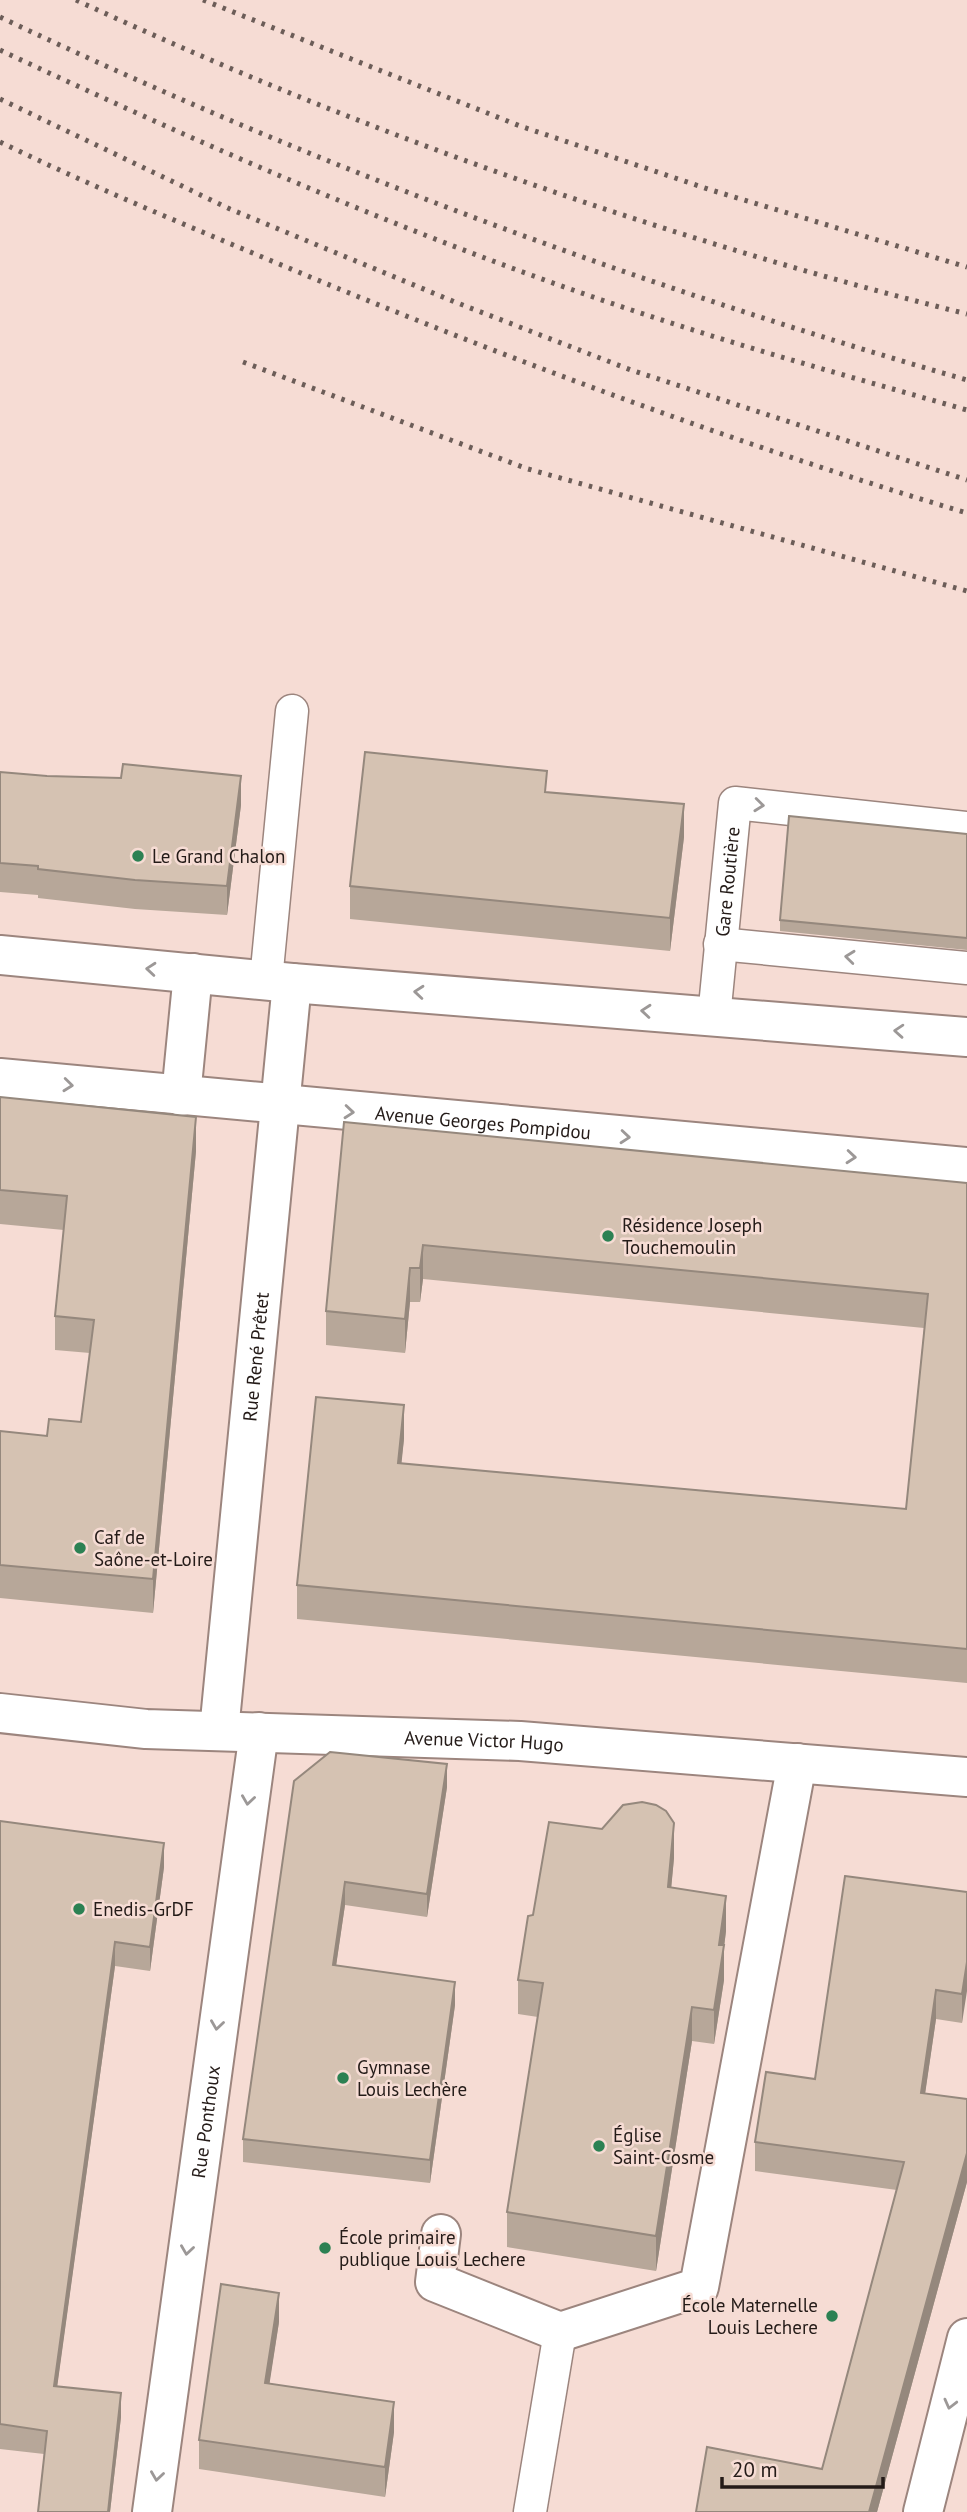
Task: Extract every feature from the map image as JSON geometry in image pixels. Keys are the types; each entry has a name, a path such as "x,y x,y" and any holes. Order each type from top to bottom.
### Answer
{"street":[{"path":"0,955 279,981 967,1037"},
{"path":"181,1096 193,973"},
{"name":"Rue René Prêtet","path":"219,1731 281,1106 279,981"},
{"name":"Avenue Georges Pompidou","path":"0,1078 281,1106 967,1167"},
{"name":"Avenue Victor Hugo","path":"0,1713 146,1729 520,1741 967,1777"},
{"name":"Rue Ponthoux","path":"152,2512 259,1732"},
{"path":"441,2234 435,2282 560,2332 699,2287 797,1763"},
{"path":"923,2512 967,2338"}],"lane":[{"path":"279,981 292,711"},
{"name":"Gare Routière","path":"967,828 734,803 720,944 967,968"},
{"path":"714,1017 720,944"},
{"path":"530,2512 560,2332"}],"building":[{"path":"365,752 547,771 545,792 684,804 670,918 350,886"},
{"path":"123,764 241,776 227,886 135,880 0,863 0,772 121,778"},
{"path":"789,816 967,834 967,938 780,920"},
{"path":"0,1097 196,1117 153,1579 0,1565 0,1431 47,1436 49,1419 81,1422 94,1320 55,1316 67,1196 0,1190"},
{"path":"344,1122 967,1183 967,1649 297,1585 316,1397 404,1405 398,1463 906,1509 928,1294 423,1245 420,1268 410,1268 405,1319 326,1311"},
{"path":"330,1752 447,1764 427,1894 345,1882 333,1965 455,1982 430,2160 243,2139 294,1781"},
{"name":"Église Saint-Cosme","path":"642,1802 656,1805 666,1811 674,1823 668,1887 726,1896 719,1945 724,1945 714,2010 692,2007 656,2236 507,2212 543,1983 518,1980 528,1916 533,1915 549,1822 602,1829 623,1805"},
{"path":"0,1821 164,1843 150,1947 115,1942 54,2386 121,2393 108,2512 38,2512 47,2431 0,2424"},
{"path":"845,1876 967,1892 967,1962 962,1994 936,1990 921,2093 967,2099 967,2153 869,2512 696,2512 707,2447 822,2469 904,2162 755,2142 766,2072 815,2079"},
{"path":"221,2284 279,2293 265,2383 394,2402 385,2467 199,2440"}],"railway":[{"path":"76,0 293,94 514,178 739,251 967,314"},
{"path":"203,0 520,126 711,190 967,267"},
{"path":"0,17 236,123 476,218 720,304 967,380"},
{"path":"0,50 244,161 493,261 700,332 967,410"},
{"path":"0,99 230,209 455,302 631,370 967,480"},
{"path":"0,142 157,213 476,343 720,433 967,513"},
{"path":"243,362 528,469 967,591"}],"place":[{"name":"Le Grand Chalon","path":"138,856"},
{"name":"Résidence Joseph Touchemoulin","path":"608,1236"},
{"name":"Caf de Saône-et-Loire","path":"80,1548"},
{"name":"Enedis-GrDF","path":"79,1909"},
{"name":"Gymnase Louis Lechère","path":"343,2078"},
{"name":"Église Saint-Cosme","path":"599,2146"},
{"name":"École primaire publique Louis Lechere","path":"325,2248"},
{"name":"École Maternelle Louis Lechere","path":"832,2316"}]}
